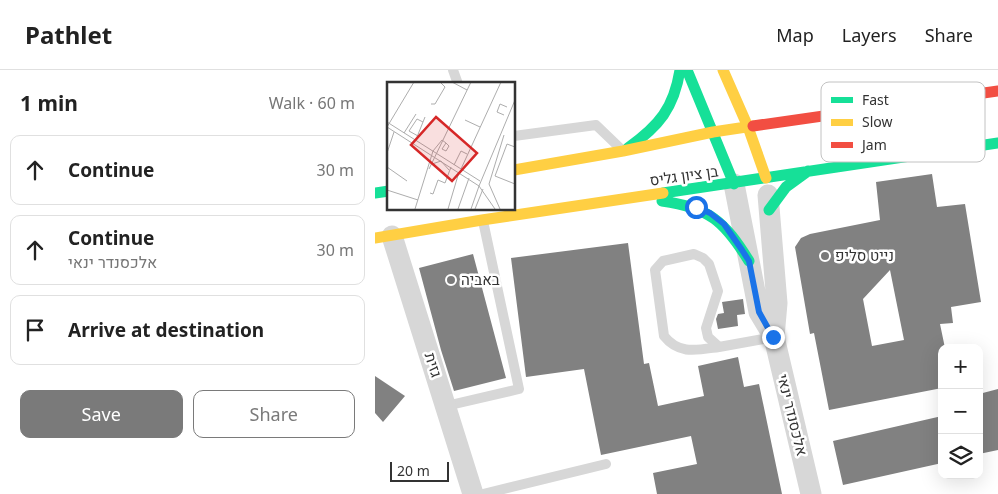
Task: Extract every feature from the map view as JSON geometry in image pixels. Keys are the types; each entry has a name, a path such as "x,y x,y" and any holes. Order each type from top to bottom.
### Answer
{"street":[{"path":"623,151 646,135 663,117 672,104 676,93 680,70"},
{"path":"687,70 734,184"},
{"path":"723,70 748,127 766,178"},
{"path":"985,93 998,91"},
{"path":"515,170 623,151 713,132 821,116"},
{"name":"בן ציון גליס","path":"985,144 998,142"},
{"name":"בן ציון גליס","path":"384,237 482,220 734,184 867,162"},
{"path":"769,210 785,188 808,171"},
{"name":"אלכסנדר ינאי","path":"766,178 777,303 773,337"},
{"name":"אלכסנדר ינאי","path":"734,184 759,312 773,337 811,494"},
{"path":"631,199 680,203 710,213 729,230 749,261"},
{"name":"גזית","path":"384,237 446,406 473,494"}],"lane":[{"path":"453,70 457,82"},
{"path":"515,136 596,125 623,151"},
{"path":"446,406 519,388 482,220"},
{"path":"719,346 708,337 706,328 718,290 709,264 703,258 694,254 663,261 655,270 664,336 670,344 681,350 719,346 773,337"},
{"path":"483,494 606,464"}],"building":[{"path":"932,174 937,207 965,204 981,302 951,307 953,323 940,324 944,344 938,344 938,389 829,410 814,333 810,334 795,247 801,238 810,234 880,220 876,182","holes":["890,270 904,340 872,346 863,299"]},
{"path":"628,243 644,364 649,363 658,406 704,396 698,366 738,357 744,387 759,384 782,494 657,494 653,473 697,464 691,436 601,455 584,369 526,377 511,258"},
{"path":"473,254 506,378 454,391 419,268"},
{"path":"743,299 745,314 737,315 738,326 718,329 716,319 718,314 724,313 722,302"},
{"path":"375,376 405,396 383,422 375,413"},
{"path":"998,389 998,450 983,453 983,434 983,393"},
{"path":"938,417 938,464 843,485 833,441"}],"traffic: fast":[{"path":"628,148 648,132 663,115 674,95 680,70"},
{"path":"687,70 734,184"},
{"path":"985,145 998,143"},
{"path":"663,193 871,162"},
{"path":"769,210 786,187 808,171"},
{"path":"375,193 387,191"},
{"path":"662,201 692,208 714,219 732,236 749,261"}],"traffic: slow":[{"path":"723,70 748,127 766,178"},
{"path":"515,170 753,126"},
{"path":"375,238 663,193"}],"traffic: jam":[{"path":"985,93 998,91"},
{"path":"753,126 821,116"}],"place":[{"name":"נייט סליפ","path":"825,256"},
{"name":"באביה","path":"451,280"}],"route":[{"path":"696,207 710,213 724,224 734,236 749,261 759,312 773,337"}]}
